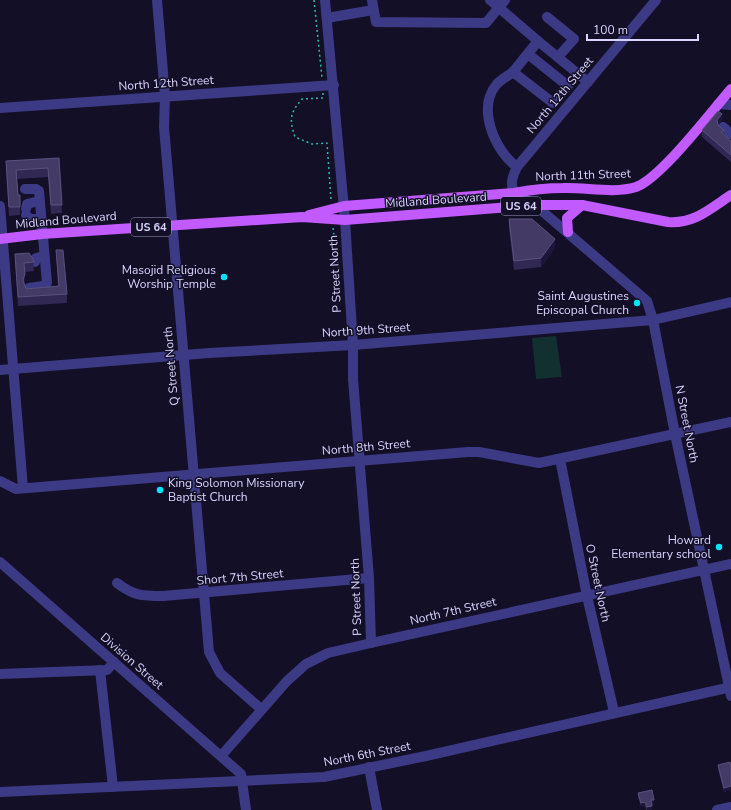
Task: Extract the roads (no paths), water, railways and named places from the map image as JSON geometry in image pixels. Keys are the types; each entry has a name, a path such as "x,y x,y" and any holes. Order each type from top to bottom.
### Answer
{"main road":[{"name":"North 11th Street","path":"514,193 542,188 609,189 636,186 655,175 720,124 718,104 731,89"},
{"name":"Midland Boulevard","path":"302,217 344,206 514,193"},
{"name":"Midland Boulevard","path":"1,239 42,234 172,225 302,217 345,220 535,205 582,206 668,222 681,222 693,219 731,195"},
{"path":"568,232 567,218 582,206"}],"street":[{"name":"Q Street North","path":"157,0 165,96 164,127 203,594 210,655 220,673 261,709"},
{"name":"P Street North","path":"325,0 344,206 353,345 353,379 369,578 371,643"},
{"path":"490,0 501,4 538,41 588,82"},
{"name":"North 12th Street","path":"514,193 511,180 517,167 656,0"},
{"path":"327,18 373,5 376,22 486,23 501,4"},
{"path":"547,17 574,39 558,57"},
{"path":"517,167 508,160 493,135 488,105 496,85 513,72 538,41"},
{"path":"513,72 553,103 564,91 568,86 528,54"},
{"name":"North 12th Street","path":"0,108 334,86"},
{"path":"564,91 574,99"},
{"path":"718,104 731,105"},
{"path":"25,189 36,189 39,191 42,234 39,264 47,283 43,286 29,288"},
{"name":"N Street North","path":"514,193 535,205 645,298 653,320 675,434 730,690"},
{"path":"39,201 30,202 27,204 26,212 30,219 40,218"},
{"path":"0,206 1,239 23,488"},
{"name":"North 9th Street","path":"0,370 353,345 653,320 731,302"},
{"name":"North 8th Street","path":"0,481 16,489 478,452 538,463 731,422"},
{"name":"O Street North","path":"560,459 587,596 614,712"},
{"name":"Division Street","path":"0,562 241,774 243,781"},
{"name":"North 7th Street","path":"221,756 287,681 313,660 328,654 371,643 731,564"},
{"name":"Short 7th Street","path":"117,583 133,594 144,596 203,594 369,578"},
{"path":"0,674 107,670 114,662"},
{"path":"100,670 114,787"},
{"name":"North 6th Street","path":"0,792 324,776 614,712 730,690"},
{"path":"369,767 377,810"},
{"path":"243,781 246,810"},
{"path":"718,810 731,807"}],"place":[{"name":"Masojid Religious Worship Temple","path":"224,277"},
{"name":"Saint Augustines Episcopal Church","path":"637,303"},
{"name":"King Solomon Missionary Baptist Church","path":"160,490"},
{"name":"Howard Elementary school","path":"719,547"}]}
